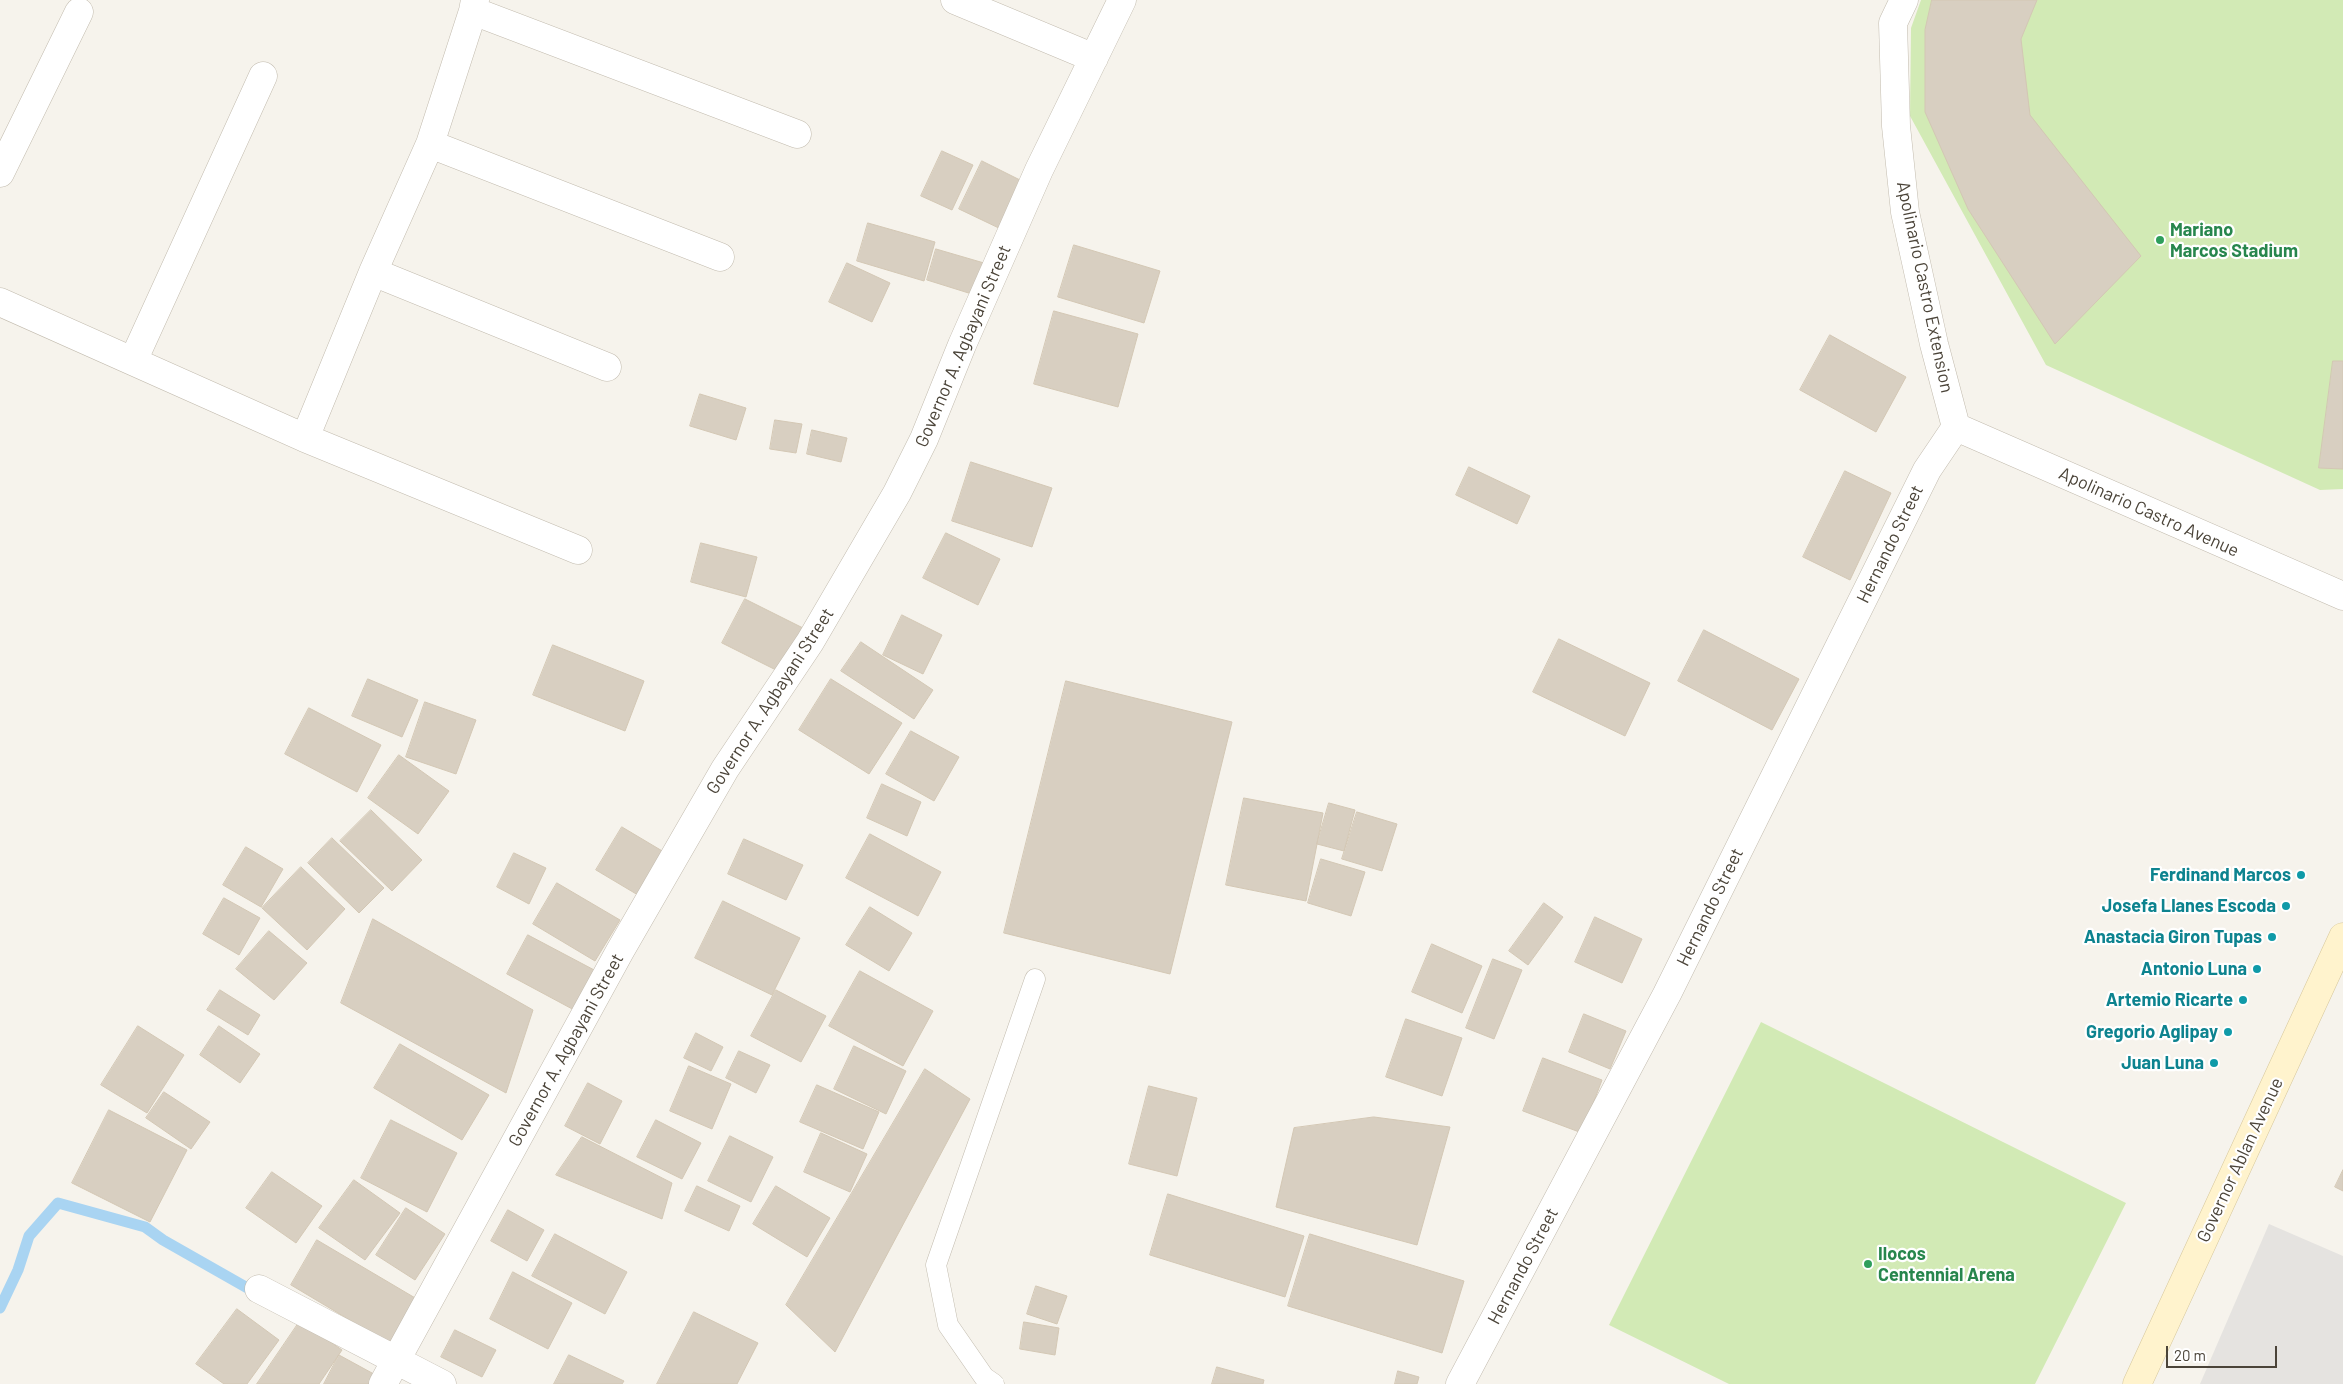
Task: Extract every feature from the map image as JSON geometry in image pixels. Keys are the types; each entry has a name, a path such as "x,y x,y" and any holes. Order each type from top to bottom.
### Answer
{"main road":[{"name":"Governor Ablan Avenue","path":"2137,1384 2343,937"}],"street":[{"path":"955,0 1094,58"},
{"name":"Governor A. Agbayani Street","path":"383,1384 620,951 715,786 810,642 897,493 924,439 997,263 1122,0"},
{"name":"Apolinario Castro Extension","path":"1904,0 1893,24 1896,126 1905,212 1934,344 1956,427"},
{"path":"305,438 373,272 430,144 474,6 797,134"},
{"path":"0,172 79,12"},
{"path":"132,361 263,76"},
{"path":"430,144 720,257"},
{"path":"373,272 607,367"},
{"path":"0,302 305,438 578,550"},
{"name":"Apolinario Castro Avenue","path":"1956,427 2343,596"},
{"name":"Hernando Street","path":"1460,1384 1667,994 1927,470 1956,427"},
{"path":"259,1290 442,1384"}],"lane":[{"path":"994,1384 984,1377 948,1325 936,1265 1035,979"}],"green space":[{"name":"Mariano Marcos Stadium","path":"1921,0 2343,0 2343,489 2320,490 2046,365 1910,116 1911,28"},
{"name":"Ilocos Centennial Arena","path":"1761,1022 2126,1203 2035,1384 1729,1384 1609,1325"}],"shaded area":[{"path":"2269,1224 2343,1256 2343,1384 2200,1384"}],"building":[{"path":"1932,0 2037,0 2021,39 2030,115 2141,256 2055,344 1968,209 1925,112 1925,30"},
{"path":"942,151 973,165 952,210 921,196"},
{"path":"982,161 1026,183 1003,230 959,209"},
{"path":"868,223 935,242 924,281 857,261"},
{"path":"1074,245 1160,271 1144,323 1058,297"},
{"path":"936,249 984,263 975,295 927,280"},
{"path":"847,263 890,283 872,322 829,302"},
{"path":"1054,311 1138,334 1118,407 1034,384"},
{"path":"1830,335 1906,377 1876,432 1800,390"},
{"path":"2333,361 2343,361 2343,469 2319,468"},
{"path":"700,394 746,408 736,440 690,426"},
{"path":"775,420 802,424 796,453 770,449"},
{"path":"812,430 847,438 841,462 807,454"},
{"path":"971,462 1052,488 1032,547 952,521"},
{"path":"1469,467 1530,496 1517,524 1456,495"},
{"path":"1845,471 1891,493 1850,580 1803,557"},
{"path":"946,533 1000,559 978,605 923,578"},
{"path":"701,543 757,557 746,597 691,582"},
{"path":"745,599 803,628 780,672 722,643"},
{"path":"902,615 942,635 923,674 883,655"},
{"path":"1704,630 1799,679 1772,730 1678,681"},
{"path":"1559,639 1650,683 1625,736 1533,692"},
{"path":"861,642 933,690 914,719 841,671"},
{"path":"553,645 644,681 625,731 533,695"},
{"path":"368,679 418,700 402,737 352,716"},
{"path":"831,679 902,723 869,774 799,730"},
{"path":"1066,681 1232,722 1170,974 1004,933"},
{"path":"425,702 476,720 456,774 406,757"},
{"path":"309,708 381,745 357,792 285,754"},
{"path":"911,731 959,757 934,801 886,774"},
{"path":"399,755 449,791 418,834 368,798"},
{"path":"882,784 921,802 907,836 867,818"},
{"path":"1244,798 1323,813 1306,901 1226,885"},
{"path":"1329,803 1355,810 1344,851 1317,844"},
{"path":"371,810 422,860 392,891 340,841"},
{"path":"1357,812 1397,824 1382,871 1342,859"},
{"path":"622,827 669,855 643,898 596,870"},
{"path":"870,834 941,872 918,916 846,878"},
{"path":"332,838 384,888 359,913 308,863"},
{"path":"744,839 803,865 786,900 728,874"},
{"path":"246,847 283,869 261,907 223,885"},
{"path":"514,853 546,868 529,904 497,887"},
{"path":"1321,859 1365,872 1351,916 1308,903"},
{"path":"301,867 345,909 307,950 262,908"},
{"path":"557,883 620,920 595,961 533,924"},
{"path":"224,898 260,918 239,955 203,934"},
{"path":"723,901 800,938 772,995 695,958"},
{"path":"1544,903 1563,917 1528,965 1509,951"},
{"path":"870,907 912,933 889,971 846,945"},
{"path":"1595,917 1642,939 1622,983 1575,962"},
{"path":"373,919 533,1010 506,1093 341,1003"},
{"path":"269,931 307,963 274,1000 236,969"},
{"path":"528,935 598,972 576,1011 507,974"},
{"path":"1432,944 1482,966 1462,1013 1412,992"},
{"path":"1493,959 1522,970 1494,1039 1466,1028"},
{"path":"860,971 933,1011 903,1066 829,1026"},
{"path":"220,990 260,1015 248,1035 207,1010"},
{"path":"776,990 826,1016 801,1062 751,1036"},
{"path":"1584,1014 1626,1031 1610,1069 1569,1052"},
{"path":"1406,1019 1462,1038 1442,1096 1386,1077"},
{"path":"138,1026 184,1055 147,1113 101,1085"},
{"path":"219,1026 260,1054 240,1083 200,1055"},
{"path":"696,1033 723,1047 711,1071 684,1058"},
{"path":"400,1044 489,1095 462,1140 374,1088"},
{"path":"854,1046 906,1071 886,1114 834,1089"},
{"path":"739,1051 770,1065 756,1093 726,1078"},
{"path":"1543,1058 1602,1080 1582,1133 1523,1111"},
{"path":"689,1066 731,1084 712,1129 670,1111"},
{"path":"925,1069 970,1099 835,1352 786,1305"},
{"path":"588,1083 622,1101 600,1144 565,1126"},
{"path":"817,1085 879,1112 863,1149 800,1122"},
{"path":"1149,1086 1197,1098 1177,1176 1129,1164"},
{"path":"164,1092 210,1122 191,1149 146,1118"},
{"path":"109,1110 187,1150 150,1222 72,1183"},
{"path":"1374,1117 1450,1127 1417,1245 1276,1207 1294,1128"},
{"path":"391,1120 457,1153 427,1212 361,1178"},
{"path":"656,1120 701,1143 682,1179 637,1157"},
{"path":"821,1133 867,1154 850,1192 804,1172"},
{"path":"730,1136 773,1157 751,1202 708,1181"},
{"path":"582,1137 672,1183 662,1219 556,1175"},
{"path":"2343,1170 2343,1191 2335,1187"},
{"path":"272,1172 322,1206 296,1243 246,1208"},
{"path":"354,1180 400,1213 365,1260 319,1228"},
{"path":"697,1186 740,1206 729,1231 685,1211"},
{"path":"776,1186 830,1218 807,1257 753,1224"},
{"path":"1168,1194 1304,1236 1285,1297 1150,1255"},
{"path":"406,1208 445,1234 415,1280 376,1255"},
{"path":"508,1210 544,1230 527,1261 491,1241"},
{"path":"555,1234 627,1272 605,1314 532,1276"},
{"path":"1310,1234 1464,1281 1442,1353 1288,1306"},
{"path":"317,1240 422,1302 395,1347 291,1285"},
{"path":"513,1272 572,1303 548,1349 490,1319"},
{"path":"1036,1286 1067,1296 1057,1324 1027,1314"},
{"path":"237,1309 279,1340 247,1384 224,1384 196,1364"},
{"path":"694,1312 758,1343 737,1384 657,1384"},
{"path":"300,1321 342,1350 319,1384 257,1384"},
{"path":"1024,1322 1059,1328 1055,1355 1020,1349"},
{"path":"455,1330 496,1350 482,1377 441,1357"},
{"path":"339,1355 383,1379 380,1384 324,1384"},
{"path":"569,1355 624,1381 622,1384 554,1384"},
{"path":"1217,1367 1264,1380 1263,1384 1212,1384"},
{"path":"1398,1371 1419,1377 1417,1384 1395,1384"}],"waterway":[{"path":"0,1308 18,1270 29,1236 58,1203 145,1227 163,1240 258,1294"}],"place":[{"name":"Mariano Marcos Stadium","path":"2160,240"},
{"name":"Ferdinand Marcos","path":"2301,875"},
{"name":"Josefa Llanes Escoda","path":"2286,906"},
{"name":"Anastacia Giron Tupas","path":"2272,937"},
{"name":"Antonio Luna","path":"2257,969"},
{"name":"Artemio Ricarte","path":"2243,1000"},
{"name":"Gregorio Aglipay","path":"2228,1032"},
{"name":"Juan Luna","path":"2214,1063"},
{"name":"Ilocos Centennial Arena","path":"1868,1264"}]}
